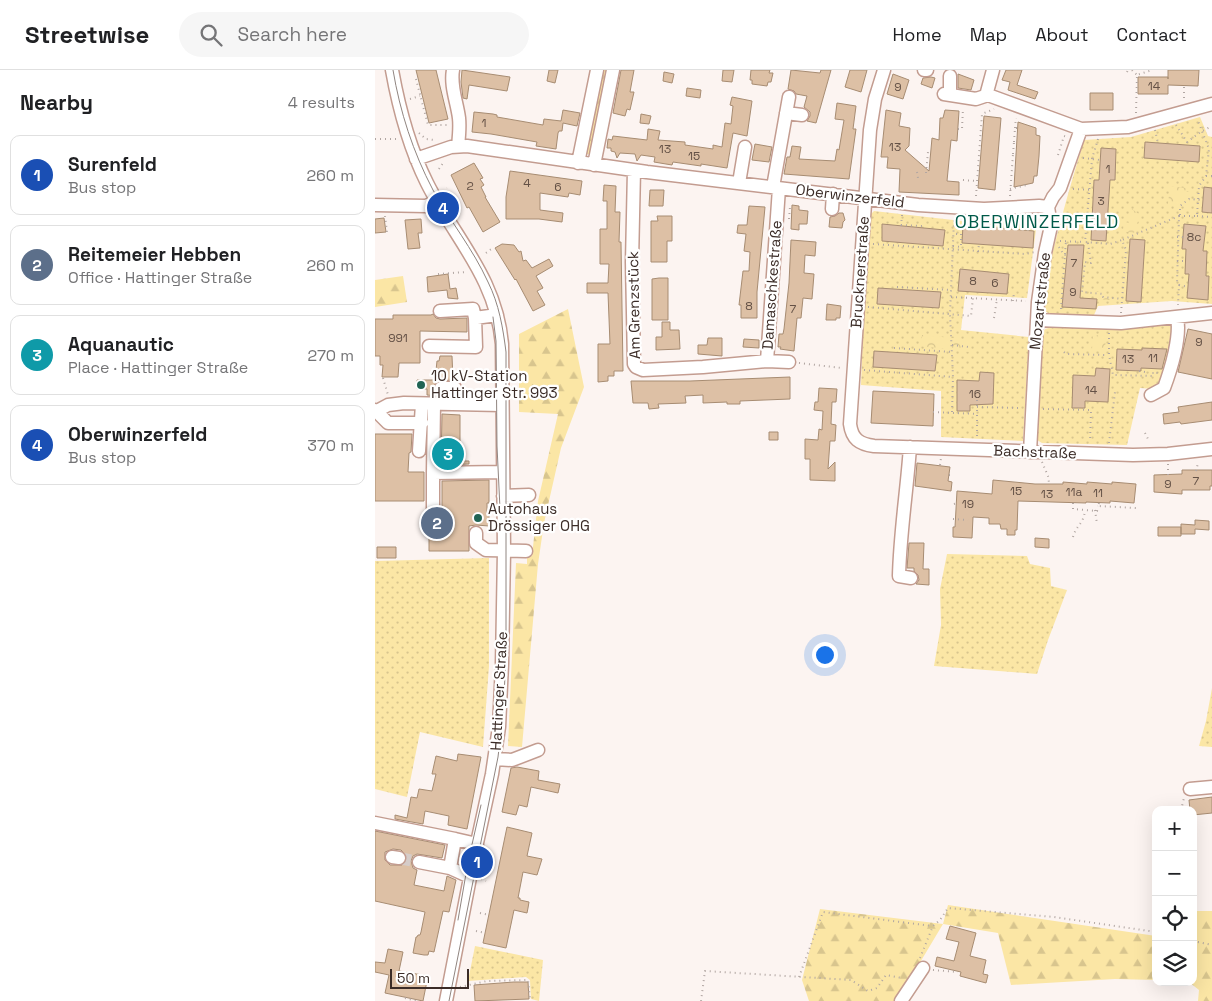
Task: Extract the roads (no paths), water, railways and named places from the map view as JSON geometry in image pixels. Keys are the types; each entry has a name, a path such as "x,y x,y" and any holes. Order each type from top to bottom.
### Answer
{"street":[{"name":"Hattinger Straße","path":"392,70 401,115 416,159 437,201 478,267 491,295 497,314 502,344 501,405 504,551 501,707 495,759 477,840 475,878 446,1001"},
{"path":"453,70 452,77 459,125 458,146"},
{"path":"578,163 597,70"},
{"path":"595,165 613,70"},
{"name":"Brucknerstraße","path":"859,442 851,433 850,424 865,198 873,112 884,70"},
{"path":"991,96 993,70"},
{"path":"950,76 947,94 976,99 991,96 1079,134 1135,125 1212,104"},
{"name":"Damaschkestraße","path":"789,97 776,187 767,361 789,362"},
{"path":"786,113 802,115"},
{"path":"1048,207 1060,188 1065,154 1079,134"},
{"name":"Oberwinzerfeld","path":"416,159 443,149 467,146 578,163 903,203 975,209 1048,207"},
{"path":"739,183 745,147"},
{"name":"Am Grenzstück","path":"634,170 632,267 634,364 636,367 643,370 767,361"},
{"path":"832,209 833,194"},
{"path":"375,205 426,206 437,201"},
{"name":"Mozartstraße","path":"1034,452 1032,408 1038,302 1051,226 1048,207"},
{"path":"429,346 476,347 473,310 440,311"},
{"path":"1037,320 1082,326 1189,313 1212,313"},
{"path":"475,318 497,314"},
{"path":"1151,395 1164,388 1169,374 1179,326 1172,316"},
{"path":"441,388 455,388 454,404"},
{"path":"419,451 422,423 428,404"},
{"path":"428,404 433,472 433,525"},
{"path":"422,423 388,423 375,411 388,405 501,405"},
{"name":"Bachstraße","path":"859,442 874,446 910,448 1108,455 1168,454 1212,449"},
{"path":"910,448 899,576 911,578"},
{"path":"433,472 502,472"},
{"path":"503,496 529,495"},
{"path":"476,533 476,543 486,550 526,551"},
{"path":"495,759 512,760 538,750"},
{"path":"1190,789 1212,788"},
{"path":"375,823 455,839 477,840"},
{"path":"426,823 477,840"},
{"path":"450,868 455,839"},
{"path":"419,862 450,868 475,878"},
{"path":"901,1001 920,973"}],"tunnel":[{"path":"399,858 419,862"}],"tram line":[{"path":"393,70 403,116 419,161 433,190 475,258 492,290 500,316 506,352 506,656 503,715 498,757 449,1001"},
{"path":"493,317 496,341 500,509"},
{"path":"458,920 468,862 481,805"}],"place":[{"name":"Oberwinzerfeld","path":"443,208"},
{"name":"10 kV-Station Hattinger Str. 993","path":"421,385"},
{"name":"Aquanautic","path":"448,454"},
{"name":"Autohaus Drössiger OHG","path":"478,518"},
{"name":"Reitemeier Hebben","path":"437,523"},
{"name":"Surenfeld","path":"477,862"}],"district":[{"name":"OBERWINZERFELD","path":"1037,222"}]}
